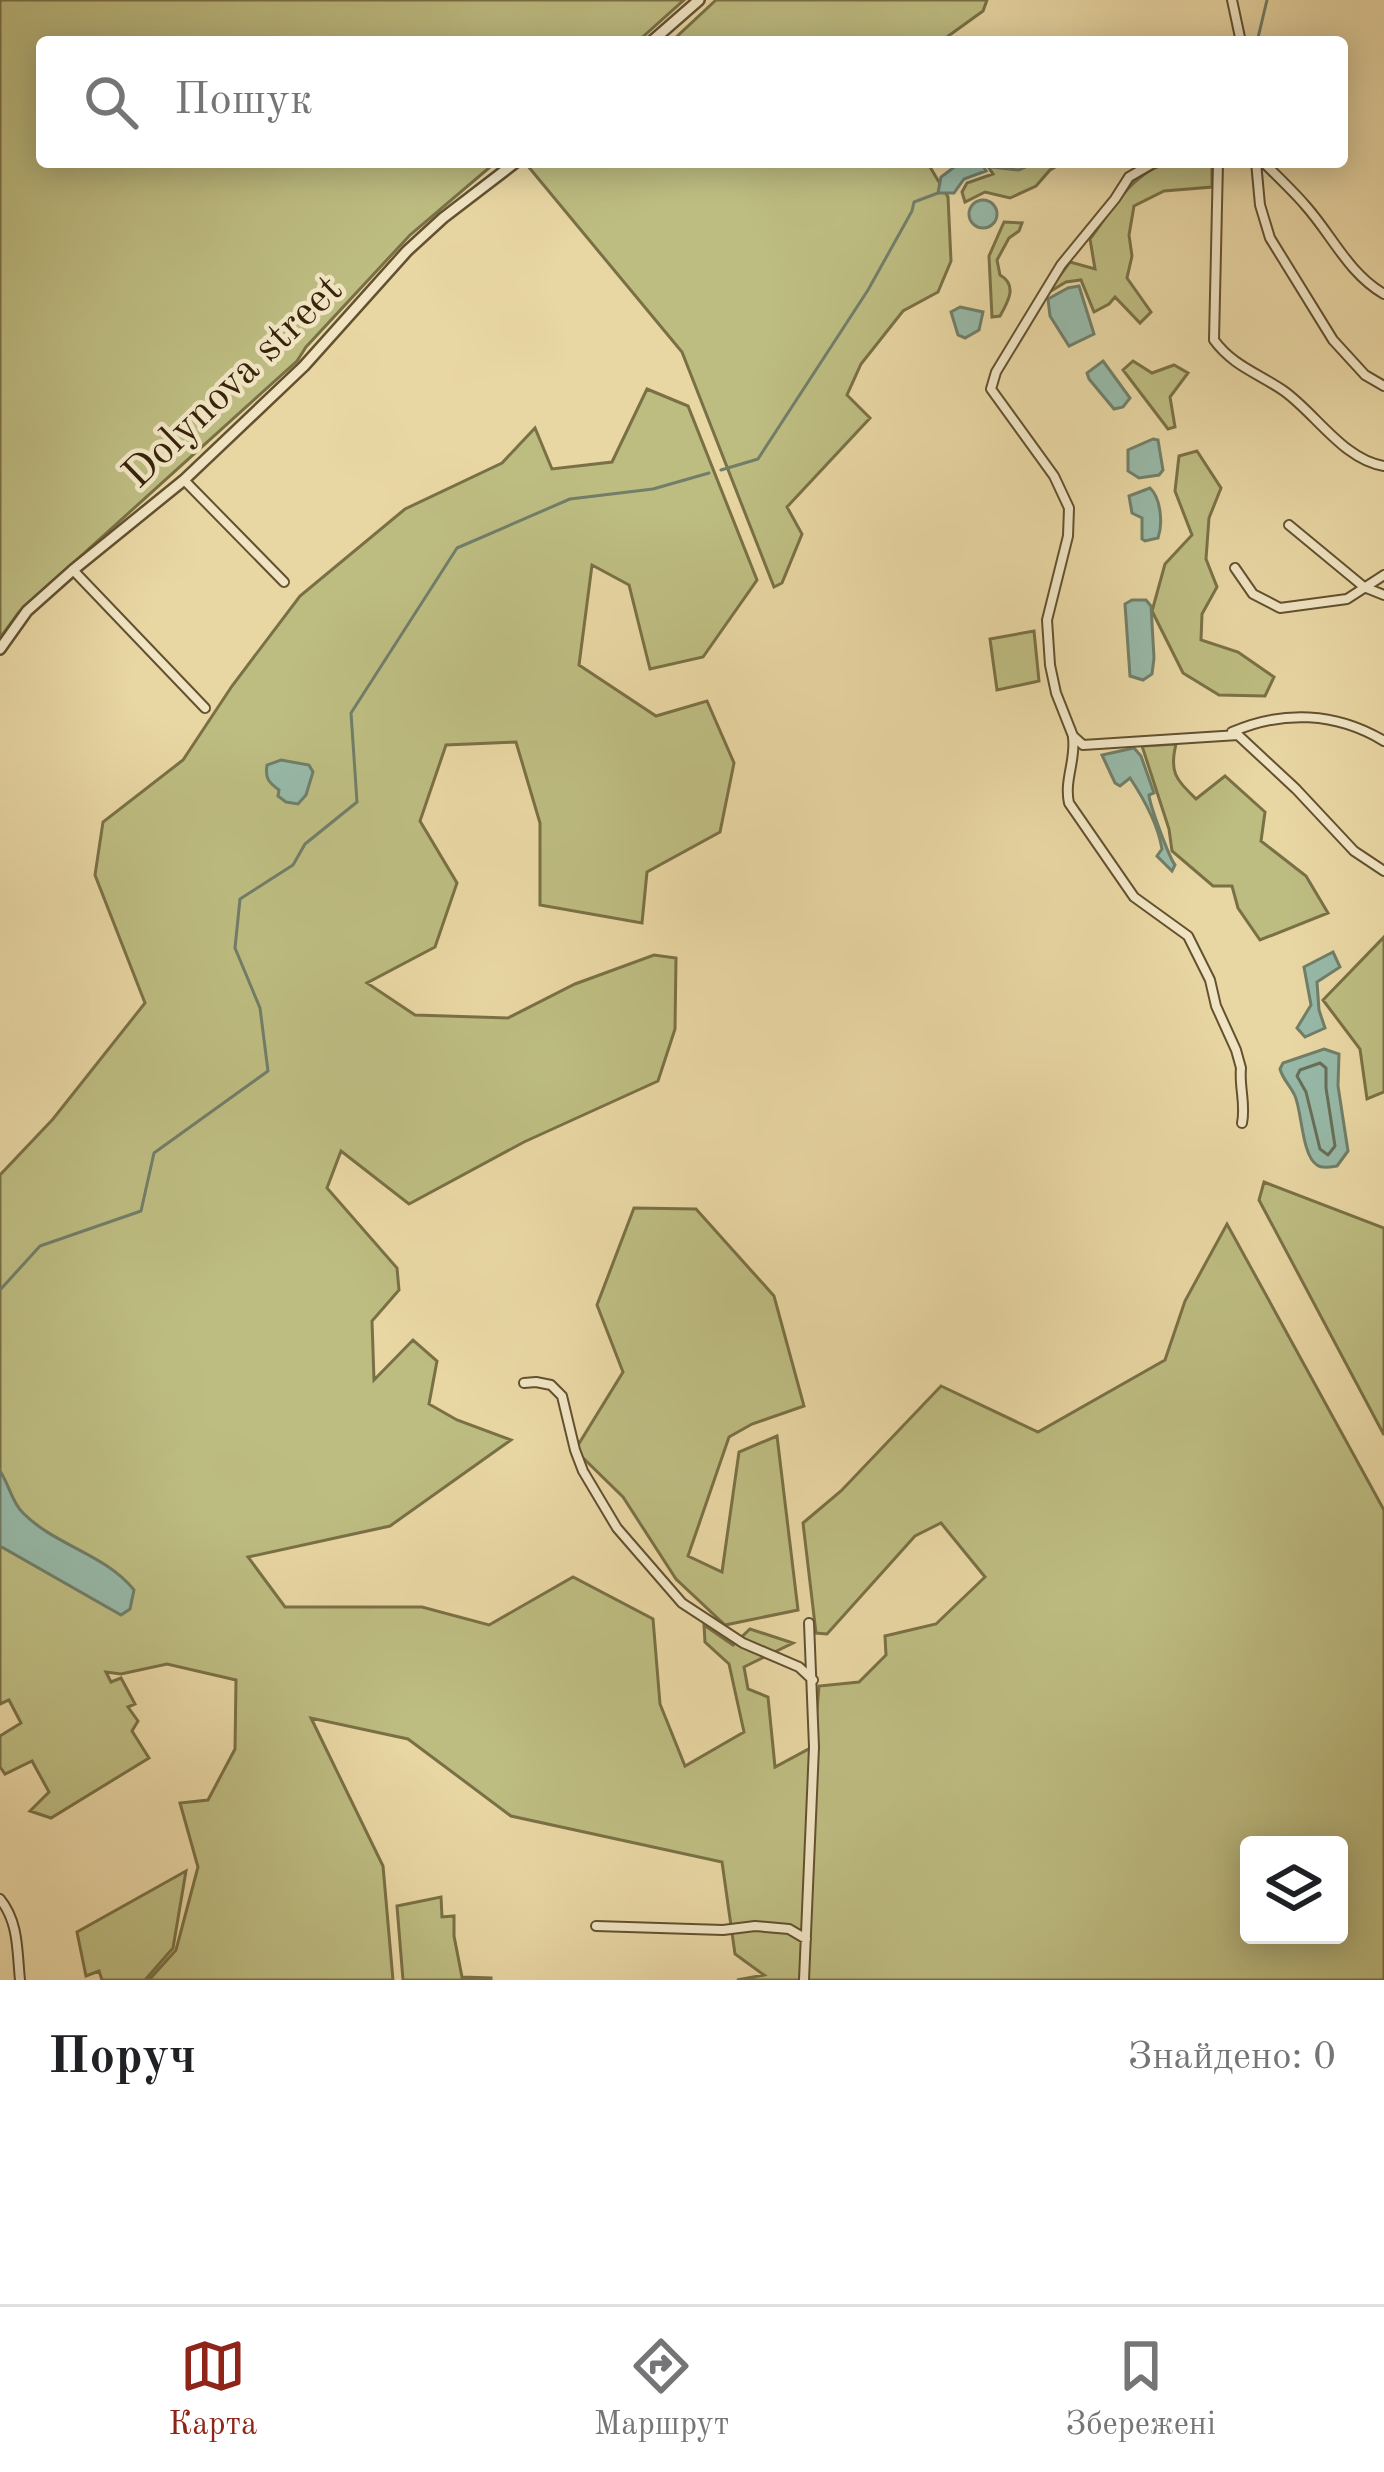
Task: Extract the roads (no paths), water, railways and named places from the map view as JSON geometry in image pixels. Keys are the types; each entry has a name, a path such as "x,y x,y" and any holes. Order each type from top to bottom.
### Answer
{"street":[{"path":"658,36 699,0"},
{"path":"1232,0 1239,36"},
{"name":"Dolynova street","path":"0,650 27,611 184,480 304,366 407,251 508,168"},
{"path":"1144,168 1129,177 1061,265 996,371 991,389 1054,476 1070,508 1068,536 1047,620 1050,665 1075,751 1066,791 1134,897 1188,936 1200,957 1241,1068 1242,1123"},
{"path":"1218,168 1214,340 1227,358 1284,391 1356,454 1370,464 1384,466"},
{"path":"1260,168 1260,206 1270,238 1333,340 1365,375 1384,386"},
{"path":"1266,168 1307,206 1349,265 1384,294"},
{"path":"184,480 284,582"},
{"path":"1289,525 1364,587 1384,595"},
{"path":"1235,568 1253,594 1280,608 1347,599 1384,574"},
{"path":"73,570 205,708"},
{"path":"1226,735 1254,722 1291,717 1340,721 1384,741"},
{"path":"1073,736 1083,746 1238,734 1354,851 1384,871"},
{"path":"524,1383 551,1385 562,1396 575,1450 617,1528 682,1603 743,1643 799,1667 813,1680"},
{"path":"804,1980 814,1747 809,1623"},
{"path":"0,1899 14,1924 20,1980"},
{"path":"596,1926 723,1930 755,1926 789,1929 806,1939"}],"water":[{"path":"953,168 986,171 964,179 954,193 938,193 941,177"},
{"path":"983,200 993,204 997,214 993,224 983,228 973,224 969,214 973,204"},
{"path":"1079,286 1094,334 1069,346 1050,316 1048,299"},
{"path":"960,307 983,312 979,330 965,338 958,335 951,312"},
{"path":"1103,361 1130,398 1123,407 1114,409 1089,379 1087,373"},
{"path":"1158,440 1163,470 1139,478 1128,471 1128,450"},
{"path":"1150,488 1159,505 1160,526 1158,538 1145,541 1142,518 1132,513 1129,496"},
{"path":"1146,600 1151,606 1154,658 1152,674 1143,680 1130,676 1125,604"},
{"path":"1134,748 1154,793 1150,801 1175,865 1172,871 1157,856 1162,849 1157,831 1135,786 1130,778 1120,786 1115,783 1102,755"},
{"path":"281,760 309,765 313,772 298,804 278,796 279,790 267,777 267,765"},
{"path":"1333,952 1340,967 1317,982 1325,1028 1305,1037 1297,1028 1311,1005 1304,967"},
{"path":"1324,1049 1339,1054 1338,1086 1348,1151 1337,1166 1327,1167 1317,1165 1308,1153 1295,1096 1280,1069 1283,1063"},
{"path":"0,1471 23,1513 109,1567 134,1590 130,1609 121,1615 0,1546"}],"waterway":[{"path":"1258,36 1267,0"},
{"path":"1000,168 1024,168"},
{"path":"721,470 758,459 868,290 914,202 938,193"},
{"path":"0,1290 40,1246 141,1211 154,1153 268,1071 260,1008 235,948 240,899 293,865 305,844 357,802 351,713 457,548 570,499 653,489 709,473"}]}
